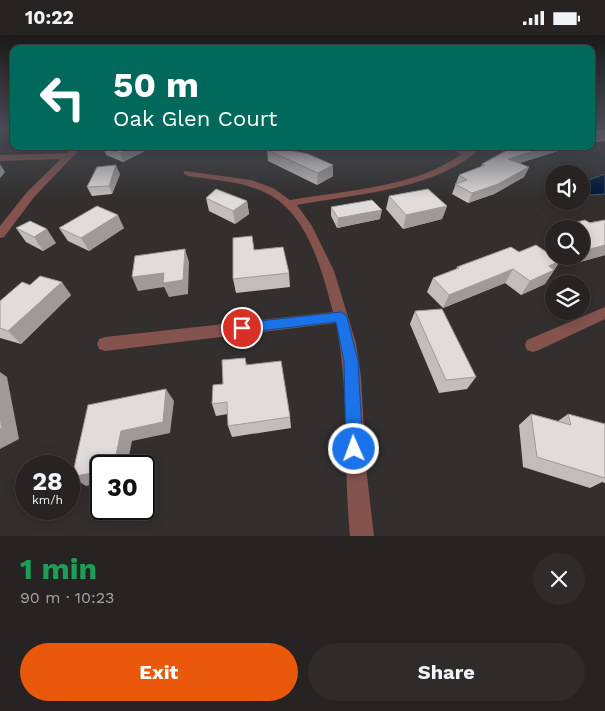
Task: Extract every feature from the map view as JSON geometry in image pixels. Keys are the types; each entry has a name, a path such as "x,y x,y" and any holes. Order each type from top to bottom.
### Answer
{"street":[{"path":"0,234 32,193 73,151"},
{"path":"463,151 468,153"},
{"path":"289,203 419,178 444,169 461,160 471,151"},
{"path":"0,158 68,156"},
{"path":"188,173 230,179 259,186 280,196 289,203 307,226 325,263 341,317 351,361 356,485 362,536"},
{"path":"533,345 605,313"},
{"path":"105,344 341,317"}],"water":[{"path":"605,174 605,194 590,195 590,180"}],"building":[{"path":"270,151 295,151 308,154 333,165 318,173"},
{"path":"505,151 532,151 508,159 529,167 498,184 472,193 455,184 467,180 459,175 485,165 482,164"},
{"path":"116,165 109,186 87,187 97,167"},
{"path":"216,189 247,201 233,211 206,198"},
{"path":"428,189 447,206 406,215 389,196"},
{"path":"372,200 382,210 338,218 331,207"},
{"path":"97,206 118,215 81,238 59,228"},
{"path":"605,220 605,245 590,249 590,223"},
{"path":"30,221 47,229 34,237 16,228"},
{"path":"252,236 254,250 283,247 289,273 233,279 233,238"},
{"path":"536,245 545,251 545,265 551,265 549,266 554,270 530,281 513,269 449,295 433,278 511,247 519,252"},
{"path":"185,249 183,280 163,283 164,273 132,277 135,256"},
{"path":"40,276 62,282 8,331 0,328 0,301 22,282 30,285"},
{"path":"442,309 476,377 446,380 415,311"},
{"path":"245,358 246,365 281,361 290,417 228,426 227,402 212,404 213,385 223,384 222,360"},
{"path":"166,389 163,422 121,431 116,455 90,455 90,473 80,475 80,455 77,455 88,405"},
{"path":"531,414 571,425 568,414 605,424 605,478 537,457"}],"route":[{"path":"242,328 341,317 351,361 354,449"}]}
